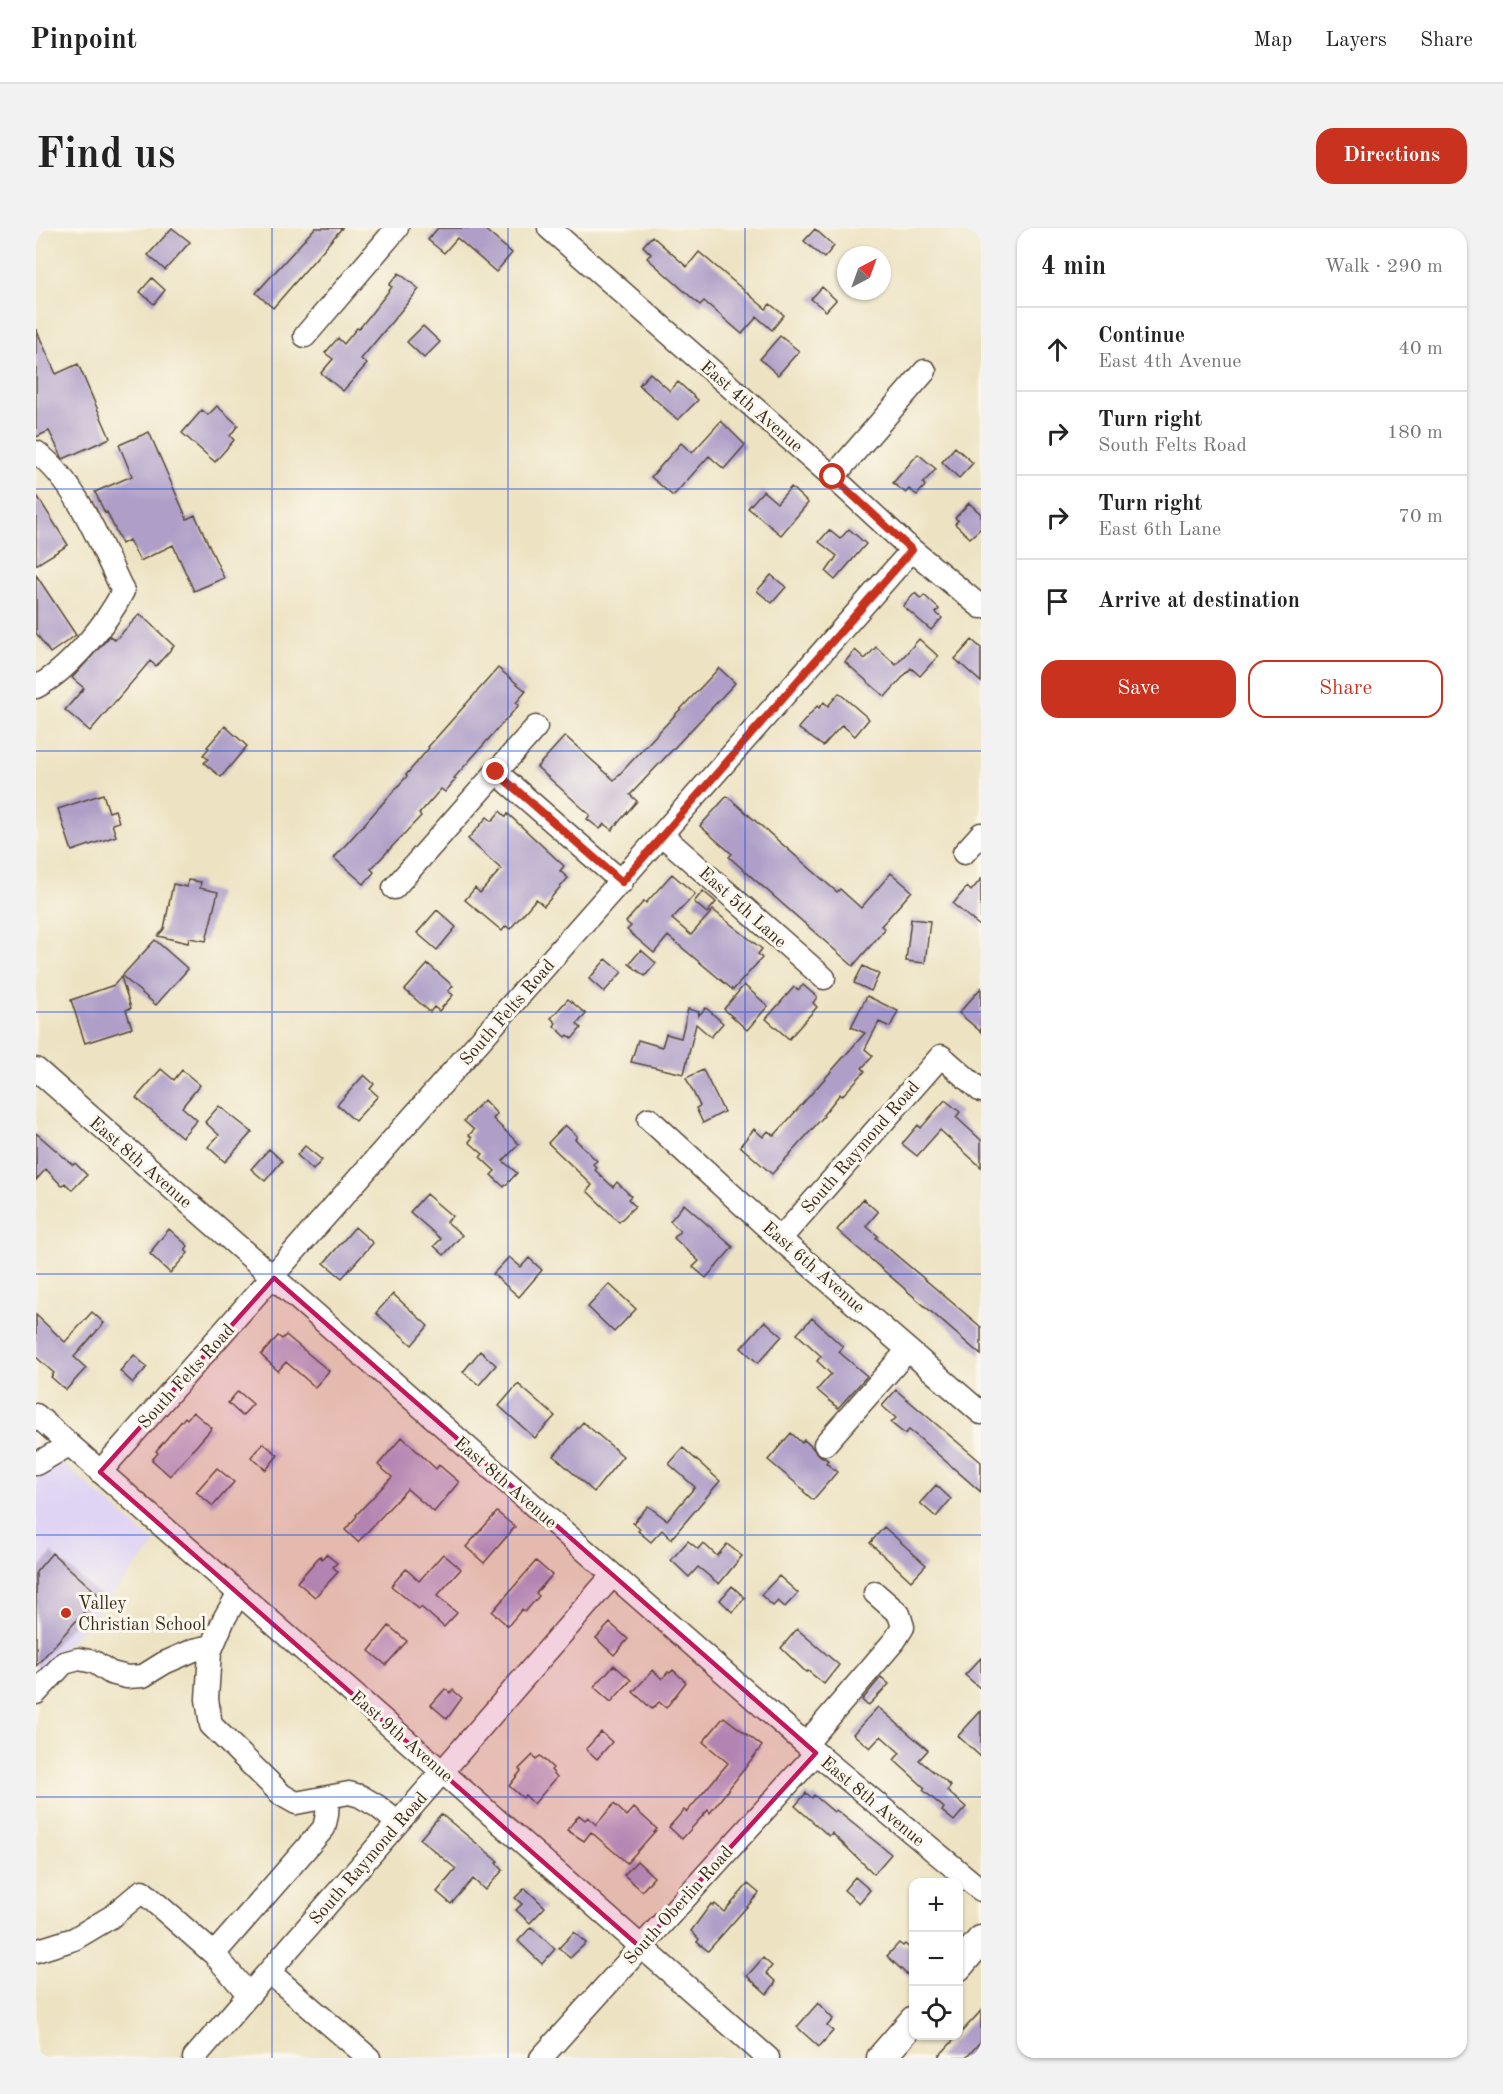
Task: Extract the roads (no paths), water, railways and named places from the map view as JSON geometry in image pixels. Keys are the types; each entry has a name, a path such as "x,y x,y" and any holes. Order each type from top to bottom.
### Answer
{"main road":[{"path":"963,1961 981,1940"},
{"path":"881,2058 909,2026"}],"street":[{"path":"305,336 397,228"},
{"name":"East 4th Avenue","path":"549,228 833,477 912,550 981,607"},
{"path":"833,477 925,371"},
{"path":"36,452 53,467 73,495 123,591 116,605 91,638 48,681 36,687"},
{"name":"South Felts Road","path":"100,1472 274,1278 912,550"},
{"path":"394,888 536,728"},
{"path":"496,772 622,882"},
{"path":"964,853 981,834"},
{"name":"East 5th Lane","path":"662,835 824,978"},
{"name":"South Raymond Road","path":"780,1239 941,1056 981,1091"},
{"name":"East 8th Avenue","path":"36,1070 612,1576 811,1748 981,1890"},
{"name":"East 6th Avenue","path":"649,1119 780,1239 981,1413"},
{"path":"825,1444 908,1350"},
{"name":"East 9th Avenue","path":"36,1416 768,2058"},
{"path":"36,1464 69,1445"},
{"name":"South Raymond Road","path":"194,2058 612,1576"},
{"path":"239,1593 224,1619 210,1652 207,1699 211,1725 282,1795 296,1803 350,1793 377,1806 398,1823"},
{"name":"South Oberlin Road","path":"540,2058 640,1947 811,1748 895,1640 903,1627 899,1614 875,1593"},
{"path":"36,1693 64,1663 79,1659 94,1662 111,1673 126,1677 142,1676 194,1650 212,1646"},
{"path":"214,1954 324,1828 328,1797"},
{"path":"36,1951 74,1939 111,1917 142,1891 214,1954 249,1995"},
{"path":"269,1972 369,2058"}],"place":[{"name":"Valley Christian School","path":"66,1613"}]}
